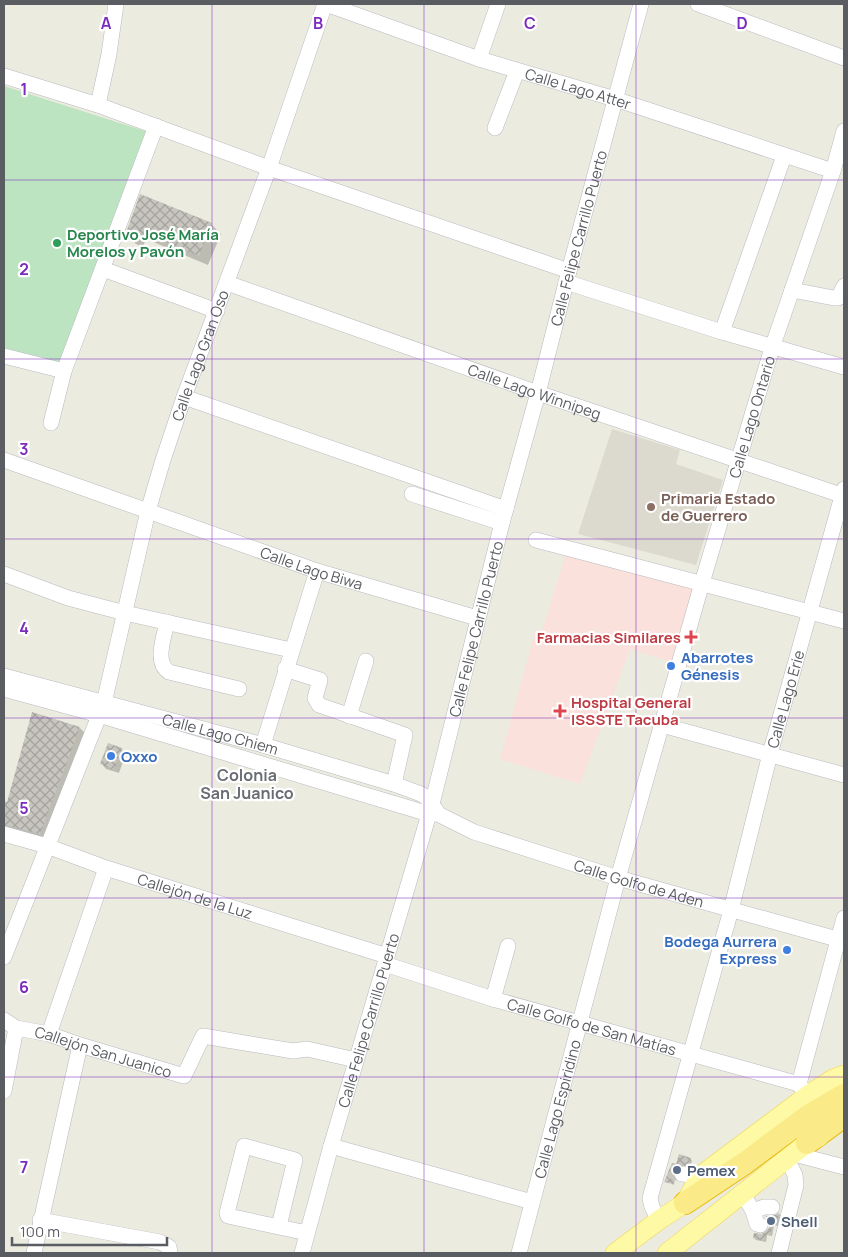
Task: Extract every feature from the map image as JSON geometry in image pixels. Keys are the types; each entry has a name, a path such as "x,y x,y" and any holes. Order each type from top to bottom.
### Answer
{"highway":[{"path":"685,1203 745,1163 808,1116 844,1095"},
{"path":"796,1152 844,1116"}],"main road":[{"path":"615,1253 685,1203 678,1172 804,1089 844,1075"},
{"path":"667,1253 796,1152 844,1124"}],"street":[{"path":"98,105 110,54 116,4"},
{"name":"Calle Lago Atter","path":"326,4 479,59 615,99 833,171"},
{"name":"Calle Lago Gran Oso","path":"4,957 9,928 47,846 102,709 148,511 184,397 269,168 326,4"},
{"path":"479,59 498,4"},
{"name":"Calle Felipe Carrillo Puerto","path":"302,1253 356,1060 433,811 477,618 641,4"},
{"path":"698,4 844,58"},
{"path":"495,128 517,71"},
{"path":"4,76 98,105 722,332 844,368"},
{"path":"51,423 64,371 156,126"},
{"name":"Calle Lago Ontario","path":"618,878 702,583 772,348 833,171 844,131"},
{"path":"722,332 784,156"},
{"path":"103,269 217,311"},
{"name":"Calle Lago Winnipeg","path":"227,283 538,393 739,461 844,493"},
{"path":"792,290 838,298 844,286"},
{"path":"4,356 64,371"},
{"path":"184,397 504,516"},
{"name":"Calle Lago Biwa","path":"4,460 318,571 477,618"},
{"name":"Calle Lago Erie","path":"659,1220 652,1207 650,1198 678,1172 690,1054 731,910 770,754 844,493"},
{"path":"412,494 504,516"},
{"path":"536,540 844,621"},
{"path":"262,745 318,571"},
{"path":"4,574 68,598 291,650"},
{"path":"167,622 160,659 165,669 169,672 239,689"},
{"path":"349,716 366,661"},
{"path":"285,669 320,680 315,698 316,702 349,716 405,735 394,784"},
{"name":"Calle Lago Chiem","path":"4,676 102,709 433,811"},
{"name":"Calle Lago Chiem","path":"4,689 262,745 394,784 421,794 433,811"},
{"path":"662,725 844,776"},
{"name":"Calle Golfo de Aden","path":"433,811 474,832 618,878 841,940"},
{"name":"Callejón de la Luz","path":"4,834 47,846 106,868 386,960"},
{"path":"49,1034 106,868"},
{"name":"Calle Lago Espiridino","path":"520,1253 618,878"},
{"path":"804,1089 841,940 844,918"},
{"path":"493,999 508,946"},
{"name":"Calle Golfo de San Matías","path":"386,960 493,999 690,1054 804,1089"},
{"path":"4,1091 10,1024"},
{"name":"Callejón San Juanico","path":"10,1024 49,1034 184,1076 203,1036 294,1051 307,1049 356,1060"},
{"path":"34,1253 80,1045"},
{"path":"279,1226 295,1160 244,1146 227,1213 228,1216 307,1233"},
{"path":"331,1146 532,1202"},
{"path":"767,1224 782,1209 796,1185 796,1152 844,1167"},
{"path":"743,1194 767,1224"},
{"path":"778,1253 767,1224 764,1207 782,1209"},
{"path":"40,1220 165,1248"}],"shaded area":[{"name":"Primaria Estado de Guerrero","path":"612,429 680,450 676,464 723,480 696,565 578,534"},
{"name":"Hospital General ISSSTE Tacuba","path":"566,553 696,586 674,663 630,649 580,784 500,759 536,629 542,631"}],"green space":[{"name":"Deportivo José María Morelos y Pavón","path":"4,86 151,133 64,368 4,354"}],"building":[{"path":"140,194 212,223 199,256 137,231 134,238 125,235"},
{"path":"32,712 80,727 40,834 4,825 4,801 7,802"},
{"name":"Oxxo","path":"108,743 122,748 114,770 100,764"},
{"name":"Pemex","path":"679,1154 691,1158 689,1165 679,1165 675,1168 673,1184 664,1182 672,1163 676,1164"},
{"path":"779,1212 776,1225 772,1224 770,1235 766,1234 764,1241 753,1238 754,1233 762,1234 769,1228 766,1216 776,1215"}],"tunnel":[{"path":"670,1171 682,1174"}],"place":[{"name":"Deportivo José María Morelos y Pavón","path":"57,243"},
{"name":"Primaria Estado de Guerrero","path":"651,507"},
{"name":"Farmacias Similares","path":"691,637"},
{"name":"Abarrotes Génesis","path":"671,666"},
{"name":"Hospital General ISSSTE Tacuba","path":"560,711"},
{"name":"Oxxo","path":"111,756"},
{"name":"Bodega Aurrera Express","path":"787,950"},
{"name":"Pemex","path":"677,1170"},
{"name":"Shell","path":"771,1221"}],"district":[{"name":"Colonia San Juanico","path":"247,784"}]}
